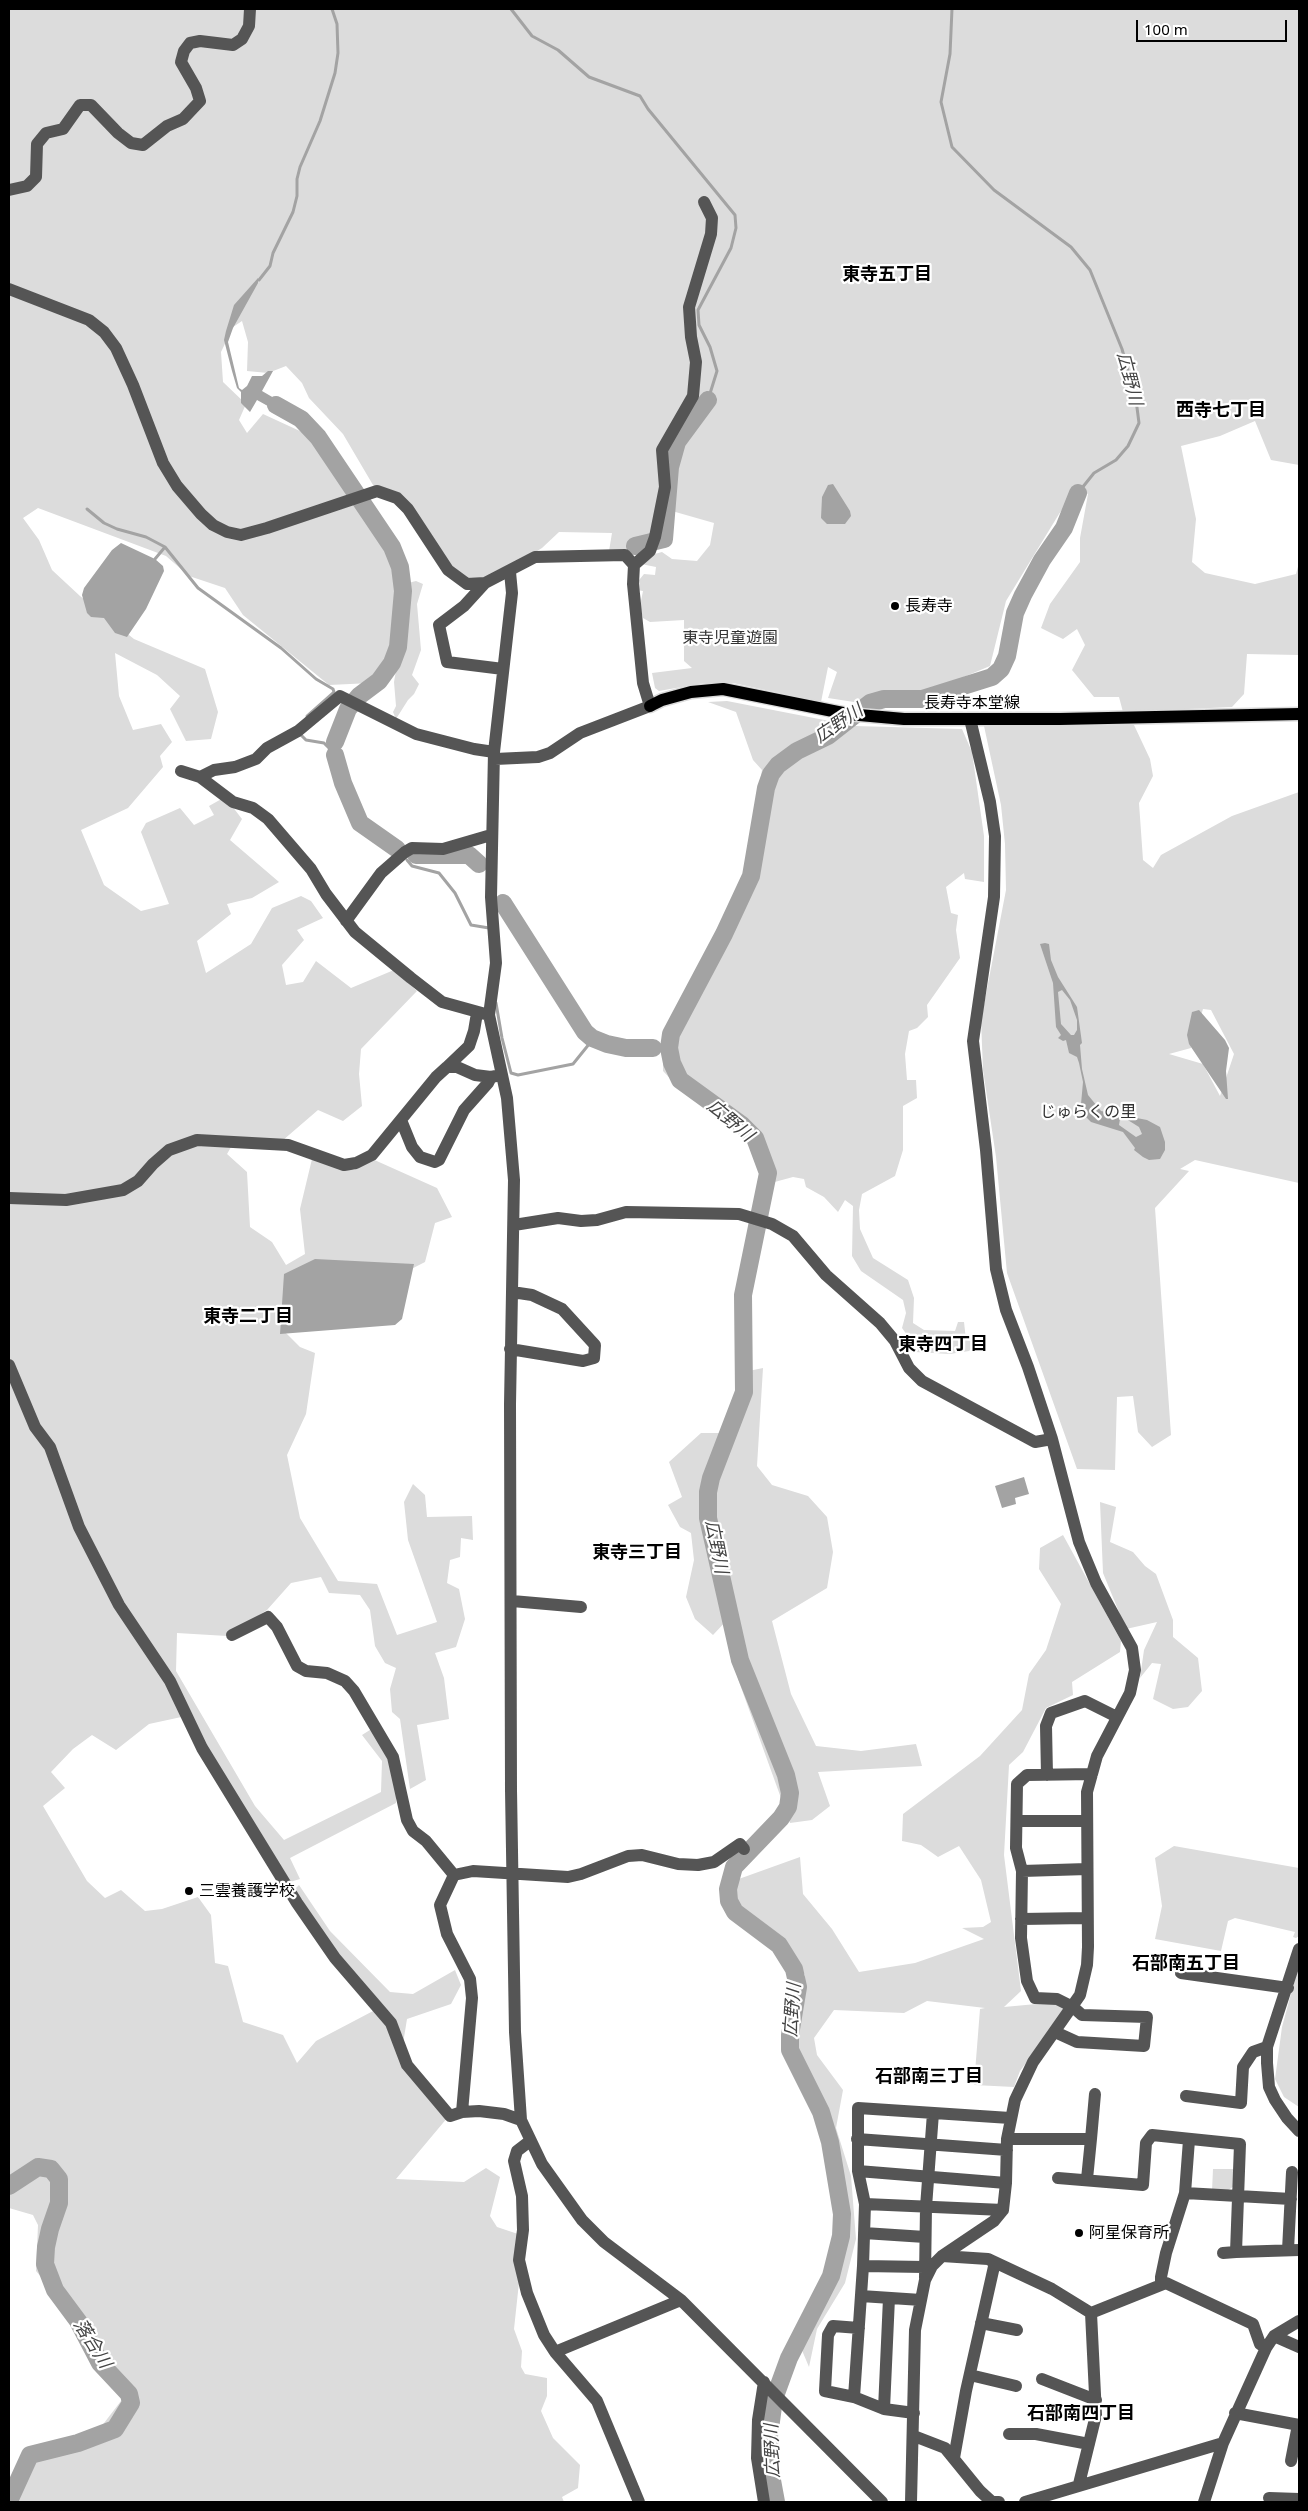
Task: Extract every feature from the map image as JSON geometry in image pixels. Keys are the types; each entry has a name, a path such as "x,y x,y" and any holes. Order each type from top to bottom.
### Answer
{"main road":[{"name":"長寿寺本堂線","path":"650,706 662,700 691,692 723,689 871,717 970,719 1299,714"}],"street":[{"path":"9,190 27,186 36,177 37,144 46,133 64,129 80,105 91,105 118,133 132,143 143,145 167,126 183,119 200,101 196,88 181,62 184,51 190,43 200,41 233,45 242,39 249,26 250,9"},
{"path":"634,565 650,551 655,537 665,486 662,450 693,396 696,362 691,337 689,307 712,234 712,218 704,202"},
{"path":"9,289 89,320 104,332 116,348 133,385 163,463 177,486 201,514 214,525 227,532 241,535 377,491 397,498 408,509 448,570 467,584 485,583 510,572 535,557 554,555 625,555 634,565 633,584 643,683 650,706 580,732 550,753 538,757 494,755 416,734 340,696 298,731 267,748 256,759 235,767 214,770 200,777"},
{"path":"9,1198 66,1200 123,1190 138,1181 152,1164 168,1150 197,1140 288,1145 344,1165 356,1163 372,1155 436,1077 468,1046 483,1014 496,964 491,897 494,755 512,594 510,572"},
{"path":"485,583 464,606 439,625 446,662 503,669"},
{"path":"925,2274 942,2256 994,2221 1003,2210 1007,2145 1014,2100 1033,2062 1080,1995 1087,1965 1087,1792 1097,1756 1134,1681 1135,1659 1132,1648 1096,1583 1082,1550 1052,1439 1028,1367 1006,1310 996,1269 986,1150 973,1041 994,897 995,836 990,802 970,719"},
{"path":"181,771 200,777 233,802 253,808 268,819 311,869 326,894 355,932 442,1002 483,1014"},
{"path":"346,921 381,873 405,852 412,848 442,849 492,835"},
{"path":"483,1014 496,1076 511,1128 514,1225 510,1349 511,1790 515,2032 521,2120 530,2141 554,2182 582,2220 604,2242 681,2300 767,2384 882,2502"},
{"path":"448,1067 496,1076"},
{"path":"401,1120 412,1147 420,1157 435,1162 439,1160 464,1110 496,1076"},
{"path":"514,1225 558,1218 581,1221 597,1220 626,1212 739,1214 772,1224 794,1236 826,1275 880,1323 894,1341 909,1368 922,1381 1034,1442 1052,1439"},
{"path":"510,1349 583,1361 594,1358 595,1345 562,1309 532,1295 512,1292"},
{"path":"9,1365 35,1427 50,1447 79,1527 119,1605 170,1681 219,1777 335,1958 391,2023 407,2065 450,2116 462,2112 479,2111 504,2114 521,2120"},
{"path":"512,1601 581,1606"},
{"path":"232,1635 268,1617 277,1627 297,1666 306,1671 327,1673 345,1681 354,1691 393,1757 407,1820 413,1831 426,1841 454,1875"},
{"path":"1047,1774 1046,1726 1051,1713 1084,1701 1117,1717"},
{"path":"1055,2032 1077,2042 1144,2046 1147,2017 1082,2015 1073,2007 1057,1999 1035,1998 1027,1981 1020,1938 1022,1871 1016,1848 1017,1784 1027,1775 1092,1774"},
{"path":"1017,1821 1087,1821"},
{"path":"454,1875 473,1871 568,1877 628,1856 642,1855 678,1864 698,1865 714,1862 740,1844 744,1849"},
{"path":"1022,1871 1087,1869"},
{"path":"454,1875 440,1905 447,1934 470,1979 472,1998 462,2112"},
{"path":"1021,1919 1087,1918"},
{"path":"1299,1949 1288,1988 1267,2047 1269,2087 1286,2118 1299,2131"},
{"path":"1181,1973 1288,1988"},
{"path":"1186,2096 1241,2103 1243,2067 1253,2052 1267,2047"},
{"path":"1087,2179 1095,2094"},
{"path":"854,2397 863,2266 865,2204 858,2171 858,2108 1010,2118"},
{"path":"911,2502 915,2330 925,2274 926,2207 933,2113"},
{"path":"1058,2178 1143,2184 1146,2143 1152,2135 1240,2144 1236,2252"},
{"path":"857,2139 930,2144 1007,2145 1091,2139"},
{"path":"1161,2284 1160,2277 1166,2253 1185,2193 1189,2140"},
{"path":"530,2141 517,2151 514,2161 522,2196 522,2230 519,2260 527,2293 544,2335 555,2352 597,2401 639,2502"},
{"path":"858,2171 1006,2182"},
{"path":"1223,2253 1294,2250 1291,2199 1292,2172"},
{"path":"1185,2193 1291,2199"},
{"path":"865,2204 1003,2210"},
{"path":"864,2233 925,2237"},
{"path":"942,2256 988,2259 1052,2289 1091,2313"},
{"path":"954,2458 995,2262"},
{"path":"863,2266 925,2274"},
{"path":"1091,2313 1161,2284 1166,2284 1253,2324 1260,2344 1266,2348"},
{"path":"861,2296 921,2300"},
{"path":"884,2409 889,2298"},
{"path":"555,2352 681,2300"},
{"path":"1080,2484 1096,2415 1091,2313"},
{"path":"1204,2502 1235,2413 1266,2348 1274,2336 1299,2321"},
{"path":"981,2323 1017,2330"},
{"path":"859,2328 833,2326 828,2336 825,2391 854,2397 884,2409 914,2413"},
{"path":"1274,2336 1299,2347"},
{"path":"970,2375 1016,2386"},
{"path":"1042,2379 1096,2400"},
{"path":"764,2502 757,2458 758,2420 767,2384"},
{"path":"1235,2413 1299,2425 1291,2461"},
{"path":"1009,2434 1036,2434 1089,2444"},
{"path":"914,2436 945,2448 980,2491 992,2502 998,2502"},
{"path":"1025,2502 1057,2498 1080,2484 1223,2443"},
{"path":"1269,2498 1299,2500"}],"green space":[{"name":"東寺児童遊園","path":"9,9 1299,9 1299,465 1271,460 1255,421 1220,436 1181,446 1196,519 1192,562 1205,573 1255,584 1296,574 1299,563 1299,655 1247,654 1244,694 1232,707 1123,712 1119,697 1094,697 1072,670 1085,645 1077,629 1063,639 1041,628 1050,604 1080,562 1080,538 1088,494 1078,489 1059,514 1006,601 990,666 916,697 854,702 828,698 837,672 828,667 821,702 733,683 704,683 659,691 655,688 652,673 692,668 684,661 684,620 650,622 643,618 640,606 643,591 637,590 635,585 644,574 655,575 656,567 641,564 651,555 662,552 672,559 697,561 710,545 714,523 672,511 667,533 638,553 609,551 612,533 559,532 542,548 489,580 466,581 393,501 373,485 343,434 309,398 302,383 286,366 268,373 247,371 248,342 242,321 233,327 221,352 223,382 246,404 239,420 247,433 263,414 302,432 331,461 354,505 372,525 393,559 400,585 416,581 423,584 417,604 421,650 412,675 419,684 396,719 393,712 396,706 394,682 399,653 371,683 329,685 243,615 225,588 189,576 166,556 38,508 23,518 39,540 52,570 80,596 134,639 205,669 218,712 211,739 186,741 170,709 180,696 157,675 115,653 119,696 133,730 161,724 172,742 160,756 163,767 128,808 81,830 104,885 141,911 169,904 141,832 146,823 180,808 194,825 214,815 209,806 225,797 242,819 230,840 279,882 252,898 227,904 231,914 197,941 206,973 251,944 272,908 301,896 311,901 323,918 297,930 304,940 282,965 286,985 303,982 316,961 351,988 394,970 417,991 361,1049 359,1074 362,1106 343,1121 318,1110 282,1141 234,1142 227,1154 247,1172 250,1227 272,1242 286,1265 305,1254 300,1209 312,1159 354,1170 370,1158 437,1188 452,1217 435,1223 425,1262 286,1333 300,1347 315,1353 306,1414 287,1455 300,1518 338,1581 377,1584 397,1635 437,1622 408,1540 404,1502 413,1484 425,1495 427,1517 472,1516 473,1540 461,1538 460,1557 450,1560 447,1583 459,1589 465,1619 456,1647 435,1653 444,1678 449,1719 417,1725 426,1780 410,1789 400,1719 392,1712 390,1689 396,1668 385,1663 375,1646 370,1610 360,1595 329,1593 321,1577 291,1583 267,1610 227,1636 177,1633 176,1671 255,1806 284,1840 381,1792 382,1761 362,1735 373,1728 396,1756 396,1803 290,1858 300,1879 290,1882 186,1716 149,1724 116,1750 92,1735 73,1749 51,1772 65,1788 43,1806 87,1881 105,1898 121,1890 145,1911 162,1909 198,1897 211,1915 215,1963 228,1966 243,2022 283,2035 297,2063 316,2041 375,2010 327,1944 295,1889 299,1885 330,1931 390,1992 413,1994 455,1970 461,1985 451,2004 407,2019 400,2062 448,2117 396,2179 464,2182 486,2168 500,2177 490,2216 497,2227 524,2236 514,2329 522,2351 521,2367 525,2374 547,2378 547,2396 541,2411 553,2438 580,2465 578,2488 562,2497 564,2502 9,2502 9,2488 24,2458 101,2427 124,2397 90,2358 47,2284 36,2271 38,2225 33,2215 9,2208"},
{"path":"727,701 855,726 962,729 972,752 984,836 984,882 965,879 964,873 946,887 951,913 958,915 956,930 960,958 927,1005 928,1017 917,1028 909,1031 905,1054 907,1080 916,1080 917,1098 903,1106 903,1150 895,1176 862,1194 859,1210 860,1229 873,1258 908,1280 914,1298 913,1323 924,1330 955,1331 958,1322 964,1322 966,1340 979,1342 969,1351 950,1354 915,1352 904,1346 910,1339 902,1328 906,1313 903,1300 861,1271 852,1256 853,1206 845,1200 838,1212 824,1197 806,1187 804,1179 793,1177 771,1183 768,1158 752,1129 723,1102 705,1094 681,1090 663,1071 663,1033 743,882 762,770 753,760 736,712 708,702"},
{"name":"じゅらくの里","path":"1134,725 1150,759 1153,776 1139,803 1143,860 1153,868 1161,855 1232,816 1299,792 1299,1183 1195,1160 1180,1169 1189,1171 1155,1208 1171,1435 1152,1447 1138,1432 1133,1396 1117,1397 1115,1470 1077,1469 1007,1273 996,1157 983,1070 981,1020 1006,890 1005,844 1001,805 984,726","holes":["1203,1009 1211,1010 1234,1054 1220,1096 1203,1064 1169,1054 1191,1048"]},
{"path":"763,1368 757,1466 772,1485 808,1496 827,1517 833,1552 827,1588 772,1621 791,1694 816,1746 861,1751 916,1744 922,1766 818,1772 830,1806 812,1820 790,1823 738,1679 728,1619 713,1635 695,1619 686,1597 694,1560 691,1533 680,1527 668,1505 682,1497 669,1462 701,1433 719,1433 738,1399 739,1373"},
{"path":"1100,1502 1116,1507 1110,1542 1133,1552 1145,1566 1156,1574 1173,1620 1173,1637 1198,1658 1202,1691 1188,1707 1173,1709 1153,1699 1161,1664 1152,1663 1140,1678 1144,1650 1157,1622 1126,1629 1103,1573"},
{"path":"1063,1535 1121,1641 1120,1652 1072,1682 1073,1695 1046,1708 1023,1752 1009,1765 1004,1855 1021,1991 1004,2007 1058,2002 1066,2008 1020,2071 1014,2087 974,2085 980,2009 985,2008 927,2001 904,2013 834,2010 814,2038 817,2055 843,2090 836,2128 851,2176 856,2239 845,2283 817,2329 809,2367 801,2348 837,2276 846,2222 840,2166 822,2104 799,2062 797,2042 805,1975 787,1947 748,1915 737,1902 736,1880 800,1857 803,1894 832,1929 859,1972 915,1963 984,1939 962,1928 983,1927 991,1922 981,1880 959,1846 938,1857 921,1845 902,1841 903,1814 980,1756 1022,1710 1029,1674 1046,1650 1061,1604 1039,1569 1040,1548"},
{"path":"1174,1846 1299,1868 1299,1936 1293,1937 1295,1932 1235,1918 1228,1921 1221,1951 1155,1939 1162,1906 1155,1858"},
{"path":"1299,1964 1299,2107 1284,2097 1275,2079 1282,2027"},
{"path":"1213,2169 1235,2169 1234,2186 1227,2191 1212,2191"}],"shaded area":[{"path":"258,278 258,283 233,328 228,342 239,388 242,390 247,386 252,376 262,376 268,371 273,371 262,391 298,412 293,420 257,400 250,412 241,403 241,392 237,388 224,340 234,305"},
{"path":"833,484 850,511 851,516 845,524 827,524 821,518 822,497 828,485"},
{"path":"121,543 155,559 163,566 164,571 146,609 127,637 115,633 104,618 91,617 87,613 82,595 84,588 112,550"},
{"path":"1040,944 1049,944 1051,960 1058,977 1077,1007 1082,1043 1080,1045 1082,1069 1088,1095 1101,1111 1147,1120 1160,1127 1165,1142 1165,1150 1160,1159 1149,1160 1143,1157 1134,1150 1135,1148 1123,1132 1091,1122 1083,1114 1081,1104 1083,1082 1079,1063 1077,1057 1069,1053 1066,1040 1063,1041 1058,1038 1061,1035 1056,1027 1053,983","holes":["1062,990 1070,1000 1077,1020 1077,1030 1074,1035 1071,1035 1061,1024 1058,992","1123,1117 1139,1127 1142,1134 1136,1137 1119,1125 1120,1119"]},
{"path":"1199,1010 1225,1040 1229,1048 1226,1071 1228,1099 1226,1099 1189,1044 1187,1035 1192,1012"},
{"path":"315,1259 414,1264 402,1319 395,1325 280,1334 284,1274"},
{"path":"1024,1477 1029,1494 1015,1498 1016,1504 1002,1508 995,1486"}],"waterway":[{"path":"259,280 270,266 273,253 293,212 300,167 320,121 335,73 338,53 337,24 332,9"},
{"path":"511,9 532,36 558,50 589,77 640,96 648,109 735,215 736,228 731,248 698,310 699,325 710,347 717,371 708,400"},
{"name":"広野川","path":"952,9 950,54 941,102 952,147 994,190 1071,247 1090,270 1122,349 1136,400 1139,423 1128,446 1116,460 1094,473 1078,493"},
{"path":"635,546 664,539 670,467 677,442 708,400"},
{"path":"276,405 301,419 318,437 392,547 400,567 403,591 398,647 392,663 379,681 359,696 348,709 335,742"},
{"name":"広野川","path":"776,2502 771,2475 769,2436 774,2399 789,2358 831,2276 841,2236 842,2214 830,2142 821,2112 790,2050 790,2035 798,1987 794,1969 779,1945 735,1912 729,1901 728,1889 734,1867 781,1818 788,1807 790,1793 786,1775 740,1660 708,1518 708,1492 711,1478 744,1392 743,1295 768,1173 755,1138 742,1125 680,1080 672,1063 669,1048 671,1034 724,934 751,876 766,788 771,774 778,765 797,751 828,736 870,703 884,699 922,699 992,677 1001,669 1007,656 1015,613 1042,560 1064,528 1078,493"},
{"path":"87,509 104,523 117,529 146,537 165,547 198,588 281,648 316,679 333,689 334,692 307,716"},
{"path":"155,559 165,547"},
{"path":"299,733 306,740 324,743 329,748 336,774 341,776"},
{"path":"335,755 343,783 360,823 397,849"},
{"path":"416,855 469,855 479,864"},
{"path":"407,860 412,866 439,873 455,893 471,925 489,928"},
{"path":"503,903 585,1032 592,1038 607,1044 626,1048 653,1048"},
{"path":"496,1003 511,1073 518,1075 573,1064 594,1038"},
{"name":"広野川","path":"664,1048 669,1048"},
{"name":"落合川","path":"9,2186 38,2167 51,2169 59,2179 59,2203 50,2229 45,2264 55,2290 78,2321 100,2363 129,2394 131,2403 115,2429 78,2443 30,2455 9,2501"}],"place":[{"name":"長寿寺","path":"895,606"},
{"name":"三雲養護学校","path":"189,1891"},
{"name":"阿星保育所","path":"1079,2233"}],"district":[{"name":"東寺五丁目","path":"887,275"},
{"name":"西寺七丁目","path":"1221,411"},
{"name":"東寺二丁目","path":"248,1317"},
{"name":"東寺四丁目","path":"943,1345"},
{"name":"東寺三丁目","path":"637,1553"},
{"name":"石部南五丁目","path":"1186,1964"},
{"name":"石部南三丁目","path":"929,2077"},
{"name":"石部南四丁目","path":"1081,2414"}]}
